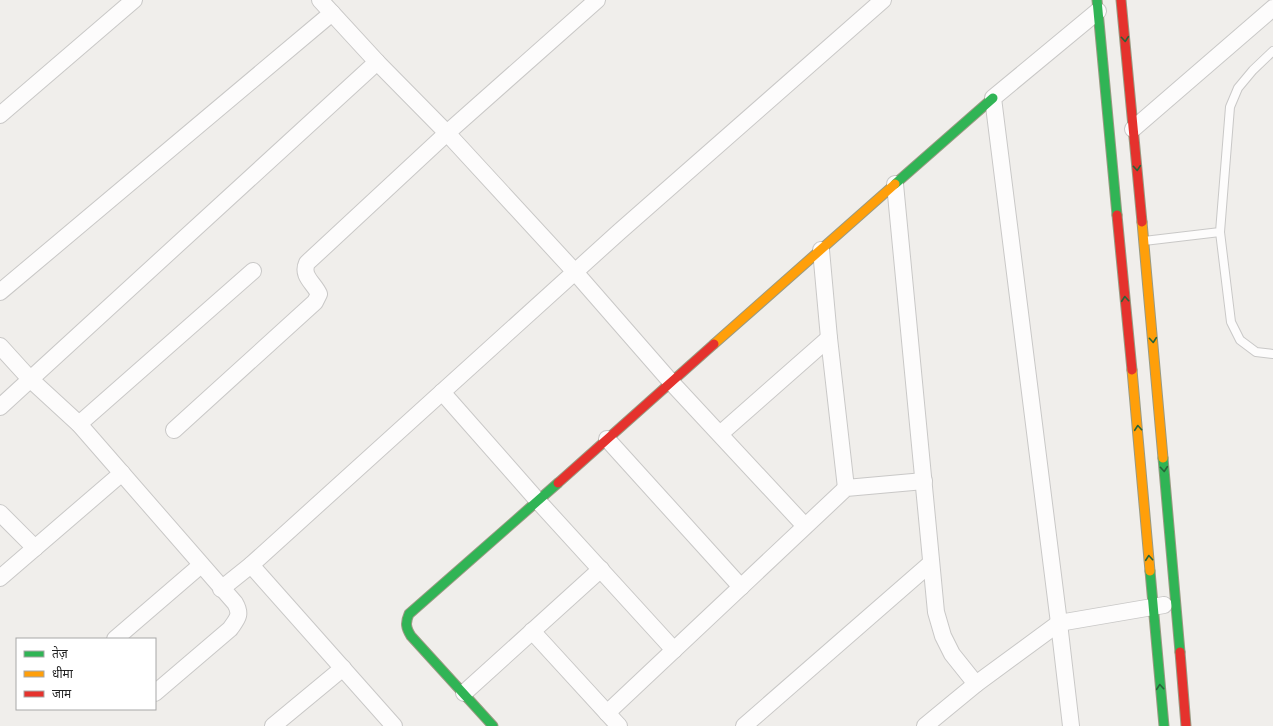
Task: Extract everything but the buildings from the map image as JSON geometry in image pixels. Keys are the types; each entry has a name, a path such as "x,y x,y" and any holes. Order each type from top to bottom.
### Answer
{"main road":[{"path":"1124,2 1133,129 1186,726"},
{"path":"1098,5 1164,726"},
{"path":"493,726 411,636 406,629 405,622 409,614 993,98"}],"street":[{"path":"0,115 134,0"},
{"path":"320,0 377,62 447,133 575,272 672,382 805,526"},
{"path":"174,430 314,302 319,294 305,273 304,268 307,263 447,133 597,0"},
{"path":"221,589 251,565 575,272 883,0"},
{"path":"1070,726 1059,623 993,98 1098,5"},
{"path":"1133,129 1273,8"},
{"path":"0,292 332,13"},
{"path":"0,407 377,62"},
{"path":"895,184 936,612 943,636 952,654 976,684"},
{"path":"821,250 829,338 846,488"},
{"path":"79,424 253,271"},
{"path":"720,434 829,338"},
{"path":"0,346 30,379 79,424 239,609 238,618 230,629 156,692"},
{"path":"442,392 538,501 674,650"},
{"path":"607,439 741,587"},
{"path":"0,578 122,472"},
{"path":"607,713 846,488 924,481"},
{"path":"0,513 35,548"},
{"path":"744,726 931,563"},
{"path":"116,638 201,565"},
{"path":"251,565 343,668 390,725"},
{"path":"464,693 600,569"},
{"path":"925,726 976,684 1059,623 1176,603"},
{"path":"532,631 619,726"},
{"path":"273,726 343,668"}],"lane":[{"path":"1273,51 1252,70 1238,88 1230,107 1220,232 1231,322 1240,340 1256,352 1273,354"},
{"path":"1144,241 1220,232"}],"traffic: fast":[{"path":"1097,0 1117,215"},
{"path":"895,184 993,98"},
{"path":"1163,458 1180,652"},
{"path":"493,726 411,636 407,628 407,620 409,614 558,483"},
{"path":"1150,571 1164,726"}],"traffic: slow":[{"path":"714,344 895,184"},
{"path":"1142,222 1163,458"},
{"path":"1132,370 1150,571"}],"traffic: jam":[{"path":"1121,0 1142,222"},
{"path":"1117,215 1132,370"},
{"path":"558,483 714,344"},
{"path":"1180,652 1186,726"}]}
